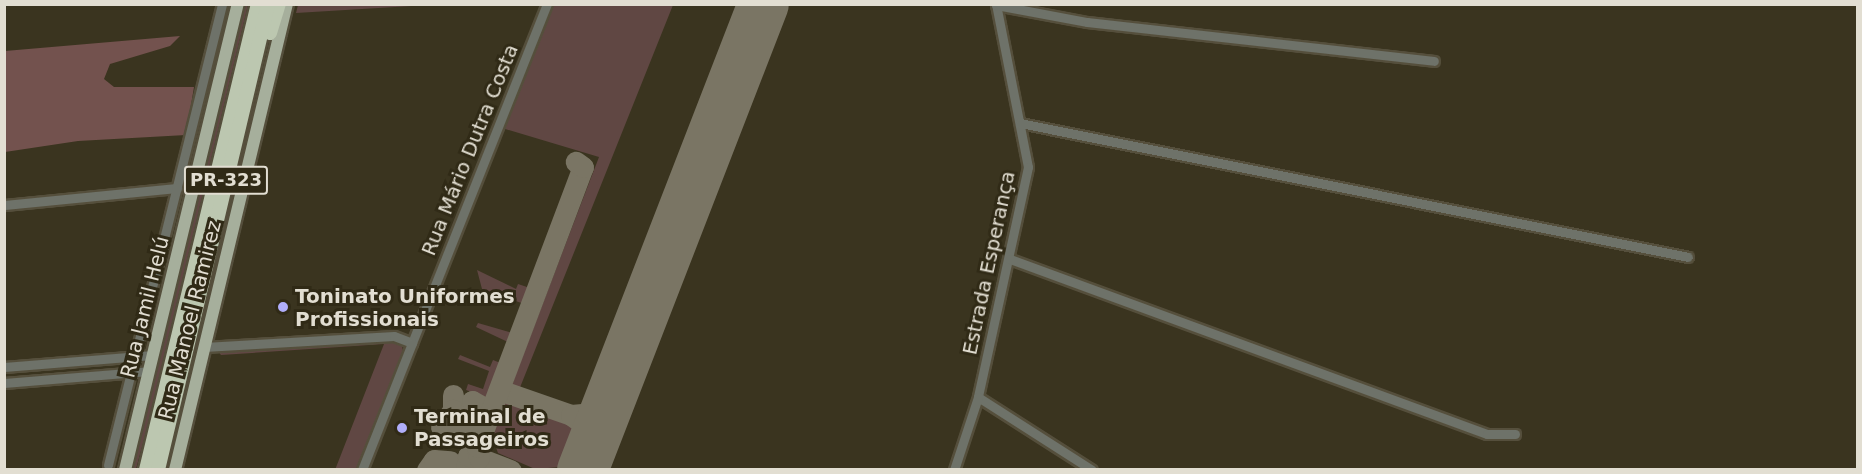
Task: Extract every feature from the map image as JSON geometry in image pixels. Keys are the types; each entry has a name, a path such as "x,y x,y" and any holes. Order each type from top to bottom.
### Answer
{"highway":[{"name":"PR-323","path":"146,470 258,4"},
{"name":"PR-323","path":"158,470 268,4"},
{"path":"252,76 279,4"},
{"path":"141,470 152,446"}],"main road":[{"name":"Rua Jamil Helú","path":"125,470 238,4"},
{"name":"Rua Manoel Ramirez","path":"175,470 287,4"}],"street":[{"path":"108,465 222,4"},
{"name":"Rua Mário Dutra Costa","path":"363,467 547,4"},
{"path":"996,5 1087,22 1434,61"},
{"name":"Estrada Esperança","path":"954,470 978,397 1010,259 1028,168 996,5"},
{"path":"1020,123 1688,257"},
{"path":"4,204 177,188"},
{"path":"1010,259 1487,434 1515,434"},
{"path":"204,347 386,336 412,343"},
{"path":"4,367 153,355"},
{"path":"4,383 149,371"},
{"path":"978,397 1092,470"}],"shaded area":[{"path":"298,4 428,5 296,13"},
{"path":"242,5 248,5 145,436 136,469 129,470"},
{"path":"552,5 673,5 519,390 512,386 515,376 599,157 502,128"},
{"path":"277,21 171,469 165,470 235,174"},
{"path":"180,36 170,46 110,64 104,79 114,87 194,87 186,135 78,141 5,152 5,51"},
{"path":"477,270 516,289 518,284 530,288 527,305 482,289"},
{"path":"478,323 516,334 512,344 476,327"},
{"path":"392,338 401,341 403,351 356,469 335,470 384,344 221,355 217,350"},
{"path":"460,355 490,367 493,360 503,364 491,399 466,390 468,384 483,389 489,371 458,359"},
{"path":"504,396 580,426 561,467 535,469 498,453 490,431"}],"taxiway":[{"path":"466,470 468,456 479,458 477,447 583,167 576,162"},
{"path":"499,390 571,415 605,412"},
{"path":"453,395 453,410 480,420"},
{"path":"459,434 471,417 472,401 490,411"},
{"path":"441,427 453,410"},
{"path":"571,415 585,425 593,442"},
{"path":"470,466 479,458 511,470"},
{"path":"427,470 434,460 450,461"}],"runway":[{"path":"582,470 763,4"}],"place":[{"name":"Toninato Uniformes Profissionais","path":"283,307"},
{"name":"Terminal de Passageiros","path":"402,428"}]}
